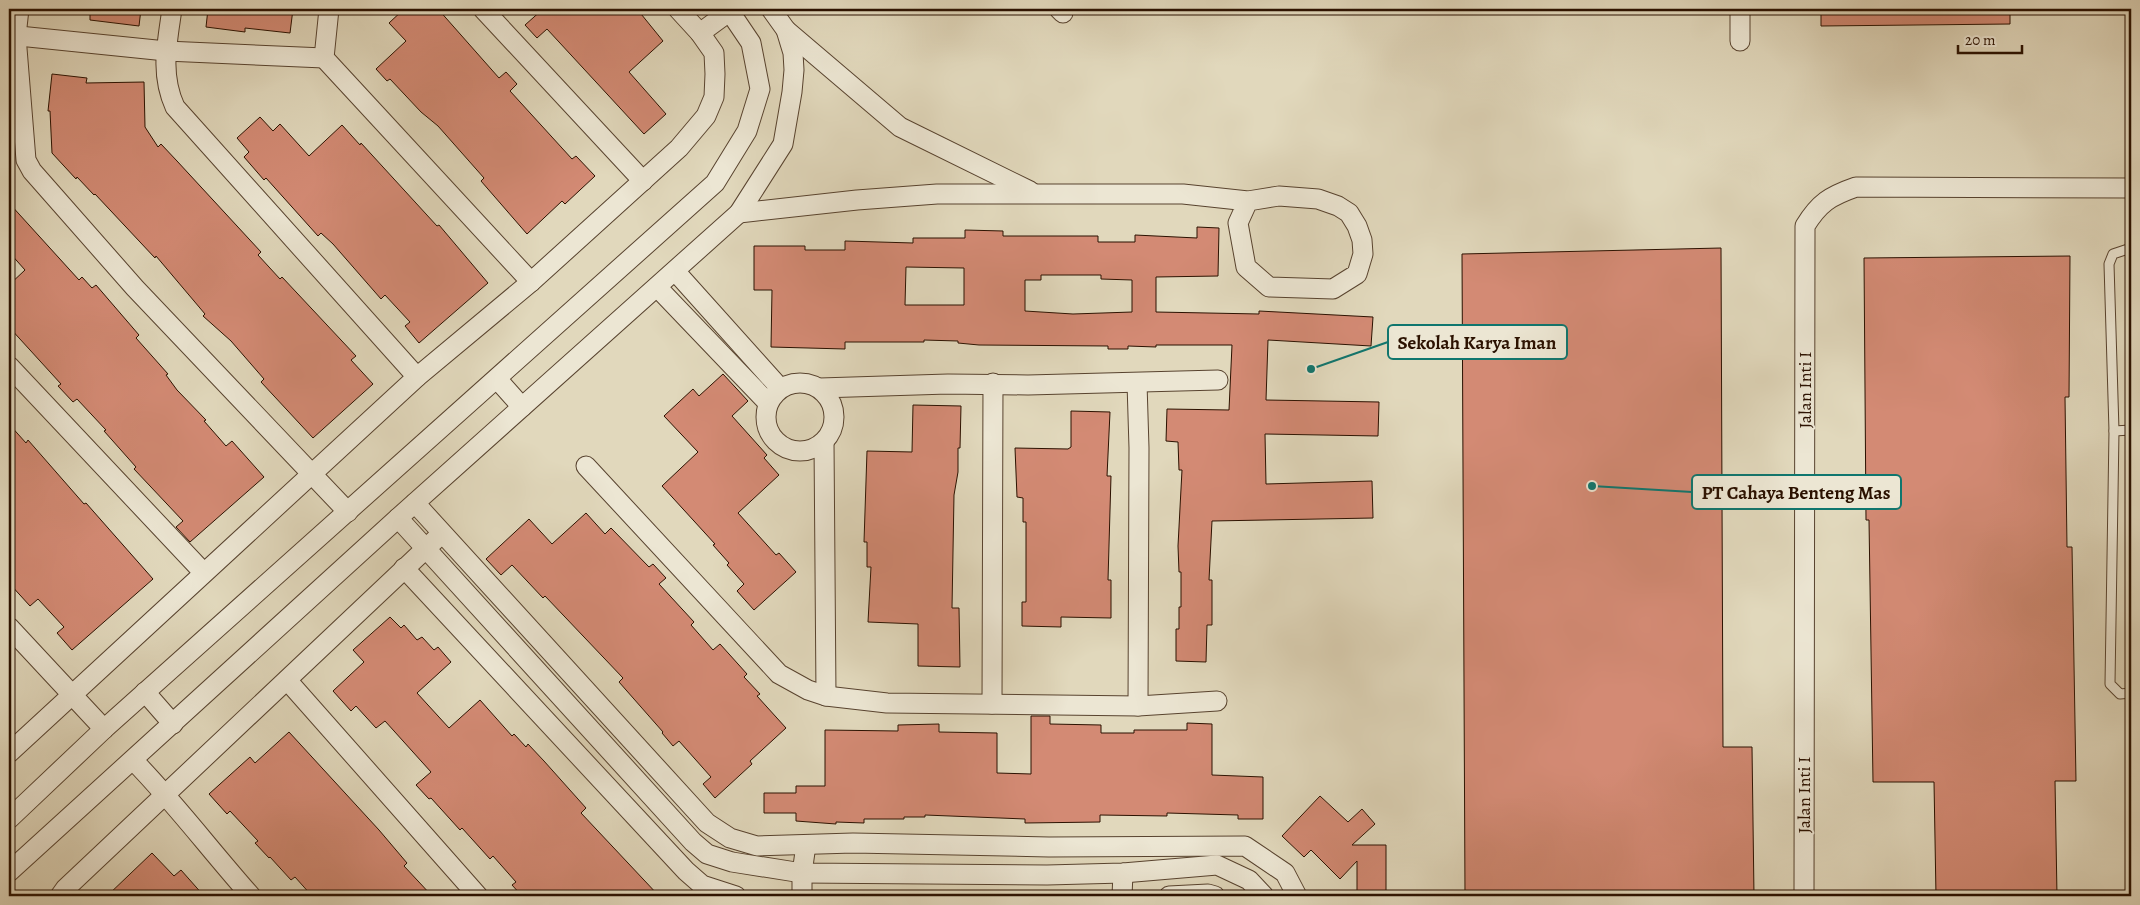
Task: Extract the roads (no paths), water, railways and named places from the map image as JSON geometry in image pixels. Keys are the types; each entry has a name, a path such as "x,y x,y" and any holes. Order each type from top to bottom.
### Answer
{"street":[{"path":"19,9 12,36 26,160 32,171 135,288 348,512"},
{"path":"172,9 166,51 167,90 176,107 417,377"},
{"path":"324,58 329,9"},
{"path":"483,9 643,181"},
{"path":"9,753 203,572 417,377 531,282 678,148 706,116 714,97 714,54 700,33 678,9"},
{"path":"771,9 786,30 900,127 1033,192"},
{"path":"1740,9 1740,42"},
{"path":"9,819 145,692 714,184 747,131 760,89 751,43 729,10 700,33"},
{"path":"9,872 398,518 739,213 783,144 794,70 793,53 786,30"},
{"path":"12,36 166,51 324,58 531,282"},
{"name":"Jalan Inti I","path":"1804,896 1805,226 1816,208 1835,194 1856,187 2131,188"},
{"path":"739,213 857,200 937,194 1033,192 1182,194 1248,201 1280,196 1318,199 1349,213 1357,226 1362,240 1363,254 1356,274 1333,289 1269,287 1246,267 1238,223 1248,201"},
{"path":"675,271 780,388"},
{"path":"657,287 768,404"},
{"path":"9,366 203,572"},
{"path":"497,379 522,407"},
{"path":"820,388 830,400 835,414 832,430 824,442 811,450 795,451 781,445 770,433 766,419 768,404 780,388 800,382 820,388 993,383 1028,385 1218,380"},
{"path":"992,704 993,383"},
{"path":"1137,383 1139,448 1138,706"},
{"path":"824,442 826,696"},
{"path":"586,466 780,674 808,690 826,696 887,703 1138,706 1217,701"},
{"path":"415,503 711,826 730,838 757,846 853,843 1049,847 1245,846 1285,874 1297,896"},
{"path":"398,518 655,800 707,854 732,862 802,873 1047,875 1122,873 1217,865 1249,880 1264,896"},
{"path":"60,896 65,889 442,533"},
{"path":"404,568 674,858 702,885 736,896"},
{"path":"9,627 104,729"},
{"path":"542,675 560,662"},
{"path":"287,680 478,896"},
{"path":"145,692 173,724"},
{"path":"133,760 167,794 207,846 251,896"},
{"path":"638,818 655,800"},
{"path":"802,896 802,873 806,845"},
{"path":"1047,875 1049,847"},
{"path":"1122,873 1122,896"},
{"path":"1169,896 1208,894 1216,896"}],"lane":[{"path":"2131,248 2113,254 2109,264 2114,431 2110,684 2120,694 2131,693"},
{"path":"2114,431 2131,430"}],"place":[{"name":"Sekolah Karya Iman","path":"1311,369"},
{"name":"PT Cahaya Benteng Mas","path":"1592,486"}]}
